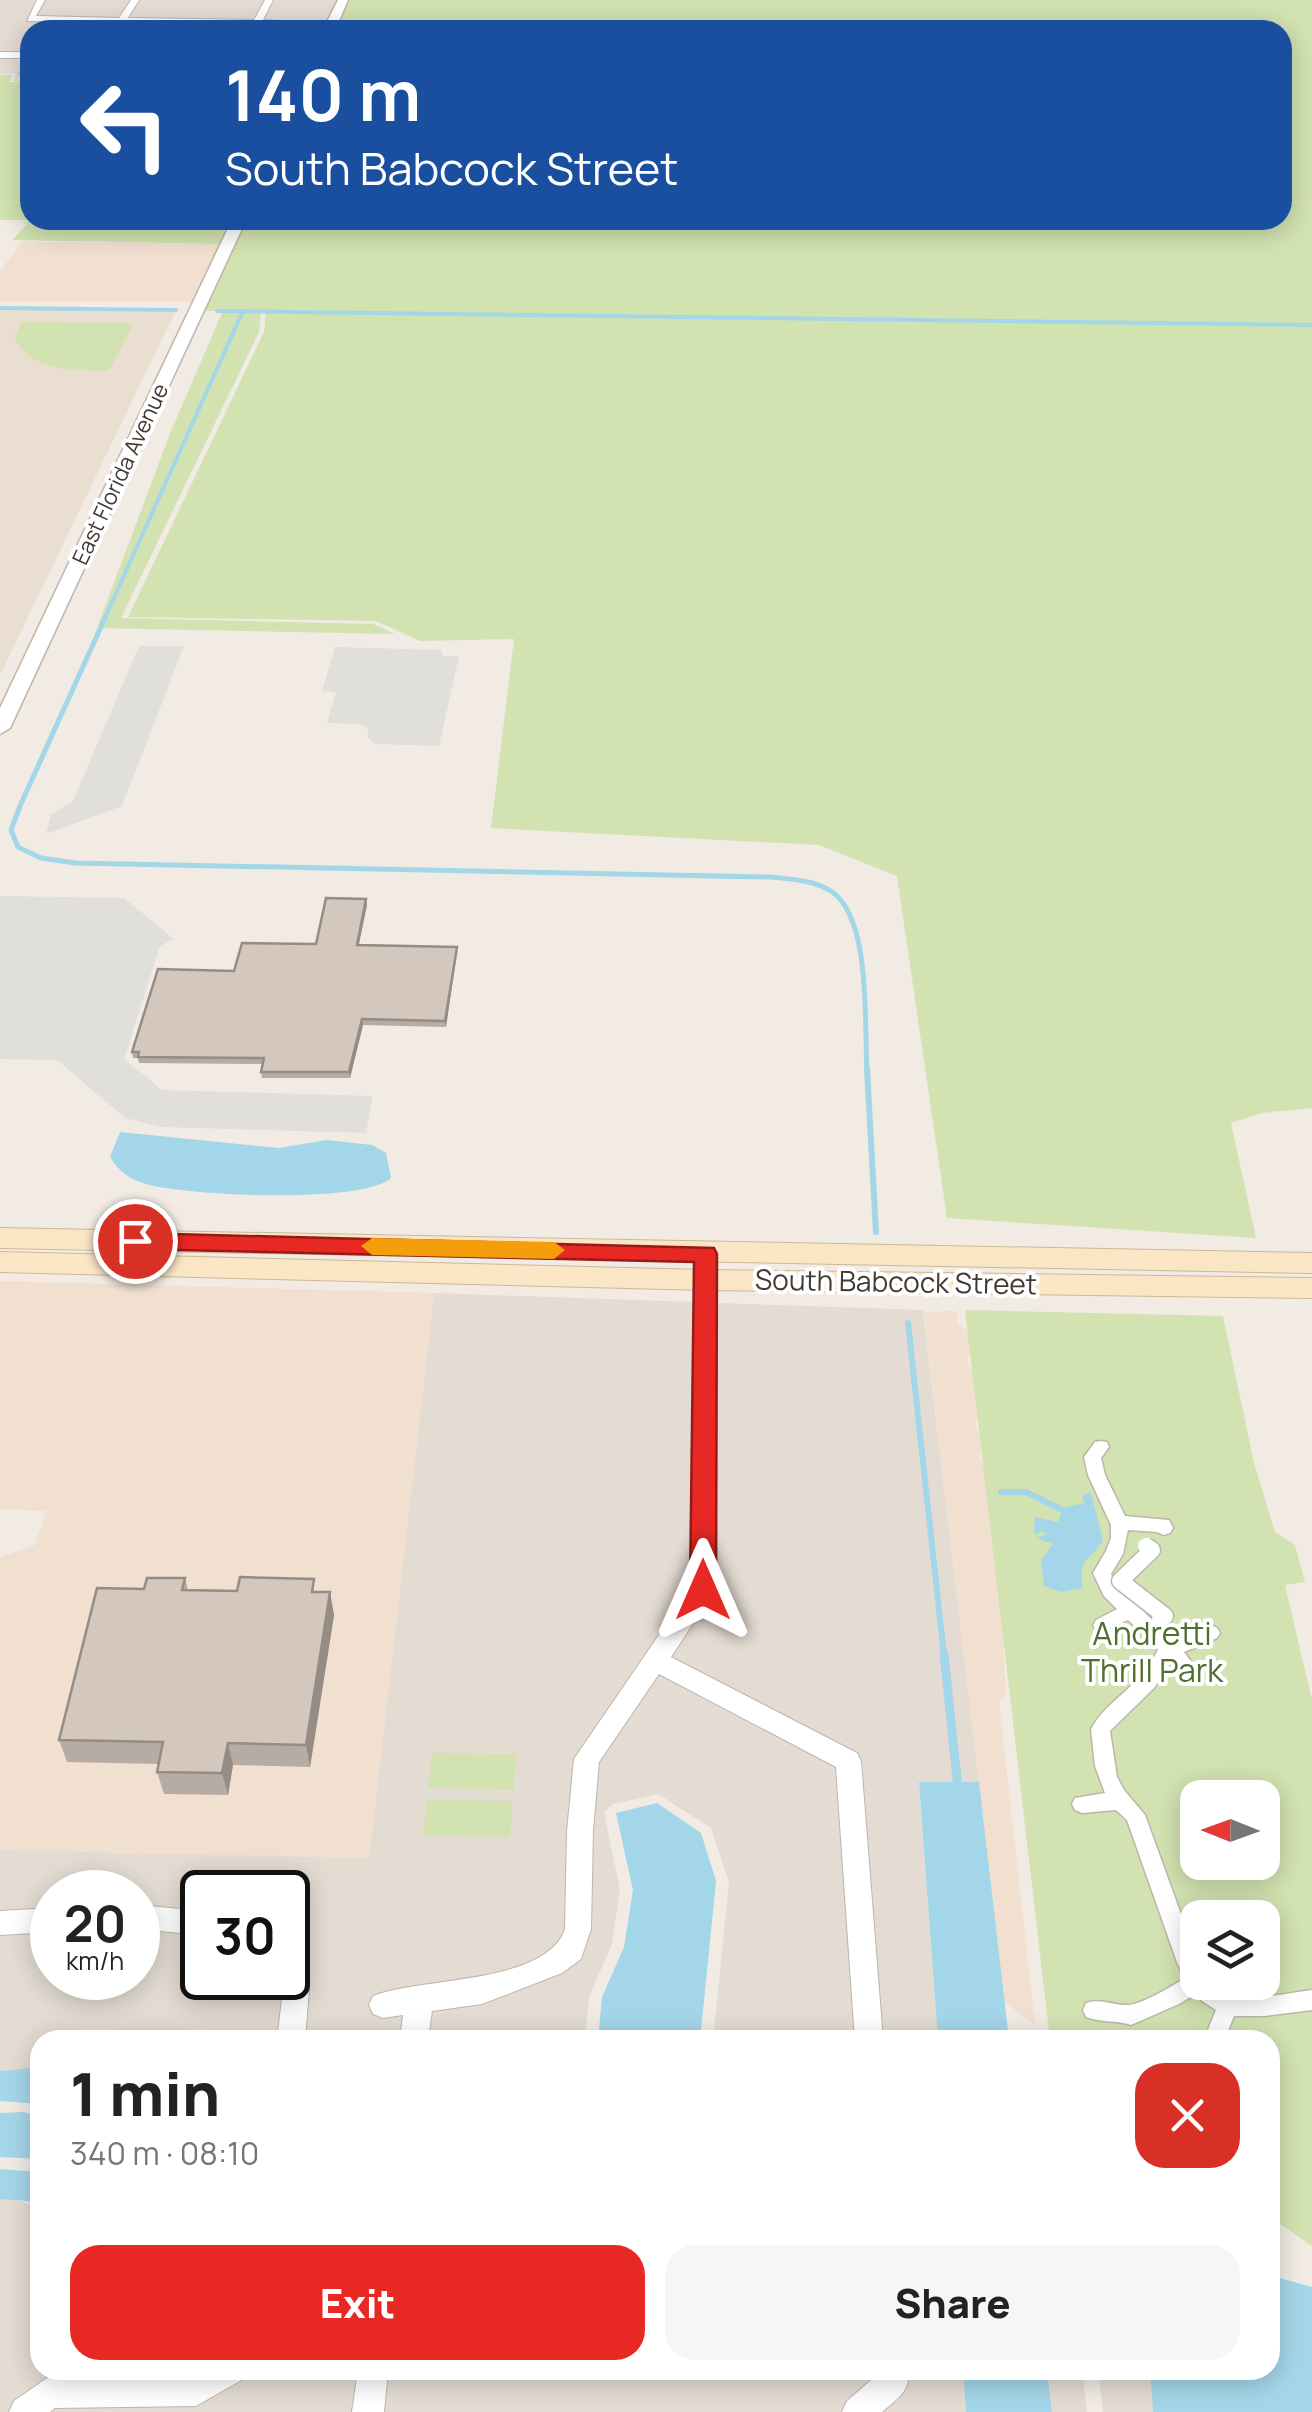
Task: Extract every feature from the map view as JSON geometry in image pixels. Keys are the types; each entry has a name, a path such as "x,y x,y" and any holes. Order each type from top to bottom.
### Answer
{"main road":[{"name":"South Babcock Street","path":"0,1238 1312,1288"},
{"name":"South Babcock Street","path":"0,1262 706,1267 1312,1264"}],"street":[{"path":"34,20 30,19 41,0"},
{"name":"East Florida Avenue","path":"0,728 235,230"},
{"path":"383,2005 482,1991 552,1964 571,1950 578,1929 580,1831 588,1759 703,1590 706,1267"},
{"path":"1101,1447 1092,1457 1095,1488 1113,1504 1120,1523 1120,1549 1102,1573 1110,1591 1181,1643 1188,1670"},
{"path":"1120,1523 1164,1528"},
{"path":"1102,1625 1136,1613 1160,1612 1165,1616 1120,1581 1152,1550 1146,1546"},
{"path":"1093,2010 1126,2014 1172,1997 1198,1980 1187,1962 1134,1815 1117,1801 1105,1764 1100,1729 1115,1707 1154,1679 1181,1643 1211,1633"},
{"path":"654,1660 848,1762 867,2030"},
{"path":"1085,1810 1117,1801"},
{"path":"0,1923 30,1921"},
{"path":"292,2030 296,2000"},
{"path":"1214,2000 1227,2007 1312,2000"},
{"path":"415,2030 419,2002"},
{"path":"1218,2030 1227,2007"},
{"path":"24,2412 50,2392 196,2390 212,2380"},
{"path":"368,2412 373,2380"},
{"path":"858,2412 894,2380"}],"shaded area":[{"path":"0,0 338,0 328,20 20,20 20,81 13,81 16,74 0,74"},
{"path":"22,242 218,244 193,302 0,301 0,271"},
{"path":"0,308 176,310 0,675"},
{"path":"139,646 184,646 122,806 46,834 51,815 73,801"},
{"path":"335,647 442,650 442,656 459,656 439,746 375,744 361,724 327,723 336,692 322,691"},
{"path":"0,896 124,898 174,939 160,946 124,1059 162,1090 373,1096 366,1133 162,1127 125,1118 57,1060 0,1059"},
{"path":"0,1281 434,1293 369,1858 0,1850 0,1557 35,1545 46,1511 0,1509"},
{"path":"434,1293 923,1310 979,1782 919,1783 937,2030 714,2030 729,1882 711,1828 658,1794 613,1804 604,1812 620,1890 612,1944 589,1997 586,2030 30,2030 30,2068 0,2071 0,1850 369,1858"},
{"path":"956,1311 958,1325 969,1330 975,1351 968,1356 968,1367 985,1372 981,1414 975,1424 983,1446 979,1458 988,1469 1007,1646 1003,1650 1006,1693 999,1701 1035,2025 1004,2002 924,1312"},
{"path":"0,2199 30,2204 30,2380 964,2380 966,2412 0,2412"},
{"path":"1048,2380 1083,2380 1087,2412 1052,2412"},
{"path":"1099,2380 1280,2380 1312,2412 1103,2412"}],"green space":[{"path":"343,0 1312,0 1312,1108 1261,1113 1231,1123 1256,1238 947,1218 897,876 819,845 491,828 514,639 420,641 376,621 128,617 264,332 266,311 197,311 235,230 1292,230 1292,20 334,20"},
{"path":"0,75 13,75 9,82 20,82 20,220 0,220"},
{"path":"21,230 229,230 193,302 218,244 12,240"},
{"path":"222,313 261,313 259,332 121,618 373,624 395,634 97,628 171,431"},
{"path":"21,322 132,326 109,371 97,371 56,367 31,357 15,337"},
{"name":"Andretti Thrill Park","path":"965,1310 1223,1316 1254,1463 1275,1532 1295,1545 1305,1582 1285,1585 1312,1700 1312,2246 1280,2224 1280,2030 1049,2030"},
{"path":"432,1753 516,1754 514,1790 428,1788"},
{"path":"427,1800 513,1801 510,1837 423,1836"}],"water":[{"path":"120,1132 279,1148 327,1140 372,1145 386,1153 391,1178 347,1192 312,1194 234,1194 167,1188 134,1180 117,1166 110,1157"},
{"path":"1091,1492 1103,1540 1083,1565 1083,1588 1061,1592 1044,1586 1041,1560 1053,1544 1036,1538 1045,1535 1043,1531 1034,1534 1035,1517 1058,1522 1064,1507 1085,1503 1082,1496"},
{"path":"919,1782 979,1782 1008,2030 937,2030"},
{"path":"657,1803 701,1833 716,1881 701,2030 599,2030 602,1997 624,1947 633,1890 616,1813"},
{"path":"30,2068 30,2103 0,2101 0,2071"},
{"path":"0,2113 30,2114 30,2158 0,2157"},
{"path":"0,2169 30,2171 30,2202 0,2199"},
{"path":"1280,2278 1312,2287 1312,2412 1153,2412 1151,2380 1280,2380"},
{"path":"964,2380 1048,2380 1052,2412 966,2412"}],"building":[{"path":"326,898 366,899 357,945 457,947 445,1021 362,1019 349,1072 261,1072 264,1058 138,1057 139,1052 132,1052 158,969 234,971 242,943 316,944"},
{"path":"240,1577 314,1579 312,1592 330,1592 306,1745 228,1743 222,1773 157,1772 163,1742 59,1740 97,1588 144,1589 147,1578 185,1578 182,1590 237,1591"}],"waterway":[{"path":"0,308 176,310"},
{"path":"217,311 243,311"},
{"path":"104,620 243,311"},
{"path":"243,311 1312,325"},
{"path":"105,618 20,806 11,830 18,847 41,858 75,863 770,877 809,882 831,891 854,924 863,974 867,1072"},
{"path":"867,1069 876,1232"},
{"path":"908,1323 944,1656"},
{"path":"1001,1492 1026,1492 1062,1510"},
{"path":"944,1654 958,1789"}],"slow traffic":[{"path":"372,1246 554,1250"}],"route":[{"path":"135,1241 706,1254 703,1590"}]}
